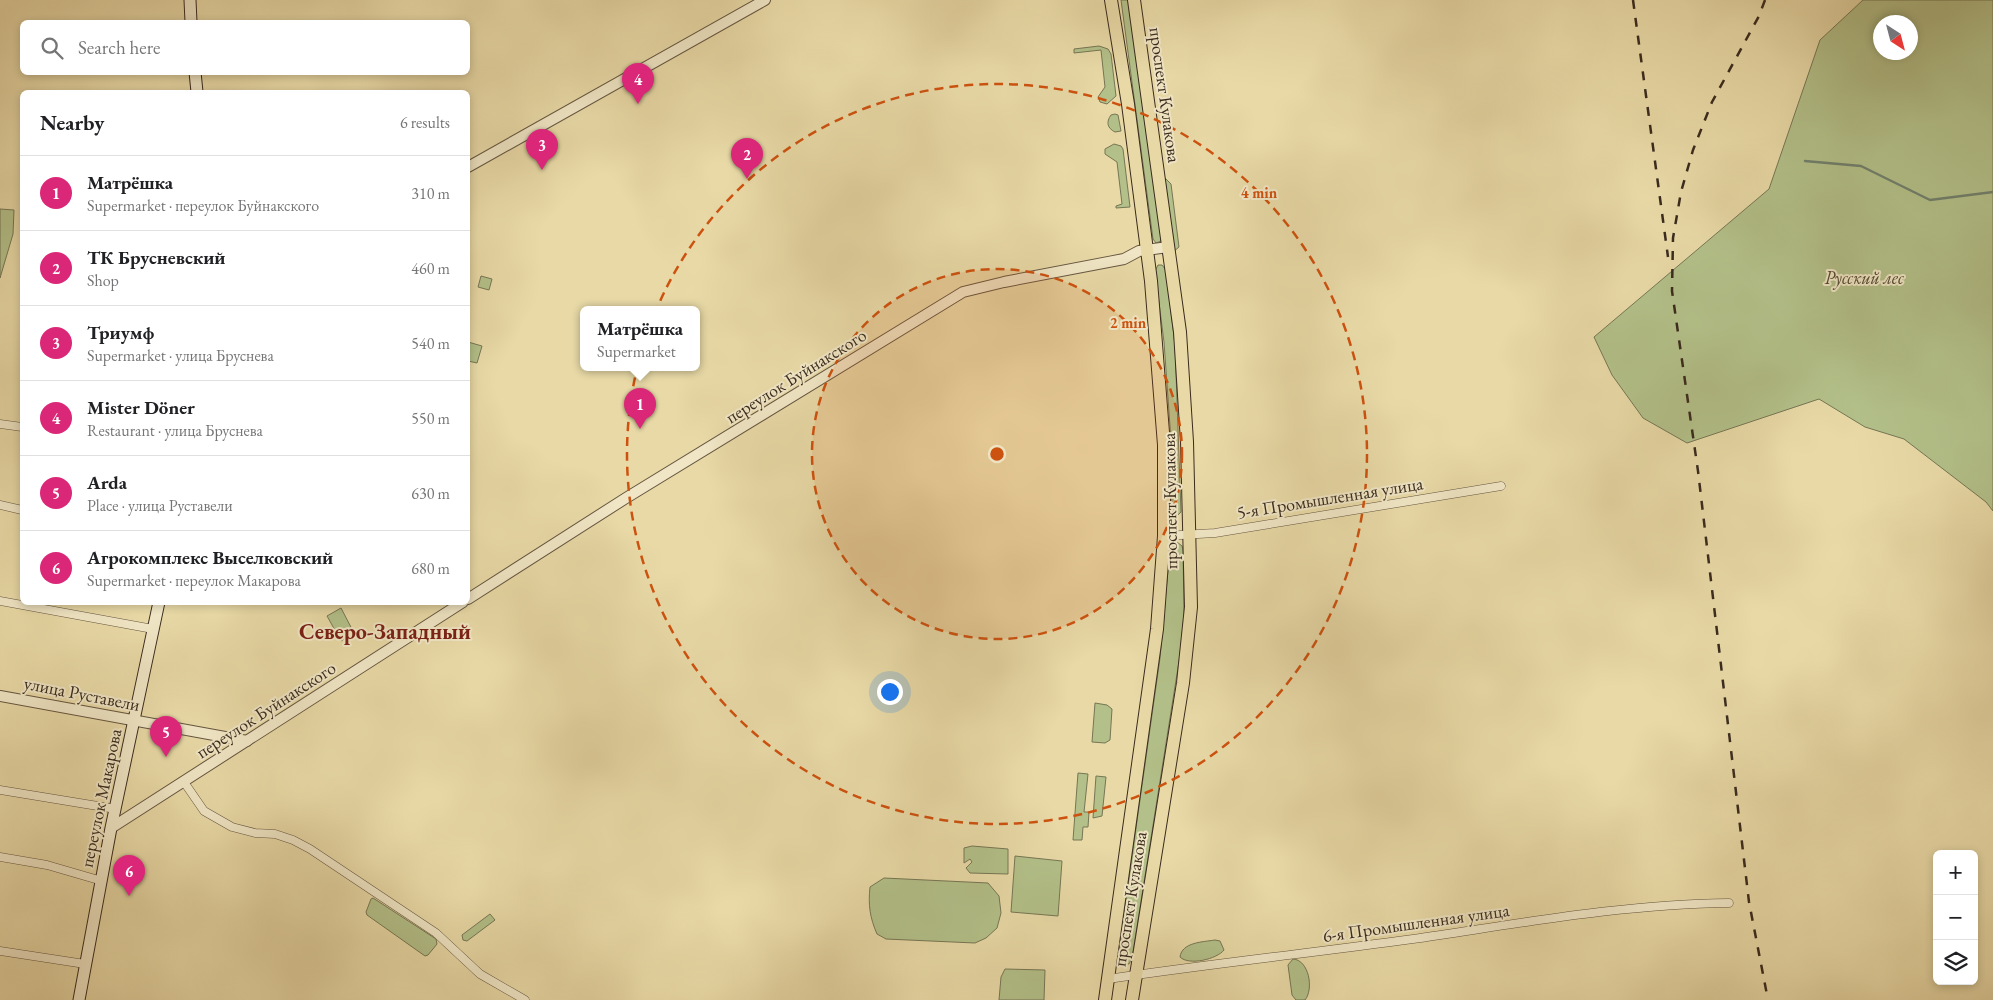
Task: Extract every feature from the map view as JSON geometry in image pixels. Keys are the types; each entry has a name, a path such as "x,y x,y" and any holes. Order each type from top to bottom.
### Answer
{"main road":[{"path":"190,0 191,20"},
{"name":"проспект Кулакова","path":"1105,1000 1157,629 1164,536 1162,412 1148,250 1128,104 1110,0"},
{"name":"проспект Кулакова","path":"1132,1000 1183,683 1191,607 1183,365 1134,0"},
{"path":"195,75 197,90"},
{"name":"переулок Макарова","path":"79,1000 111,828 158,605"}],"street":[{"path":"470,167 765,0"},
{"name":"переулок Буйнакского","path":"470,598 626,498 962,292 1124,259 1139,251 1168,247"},
{"path":"0,424 20,427"},
{"name":"5-я Промышленная улица","path":"1164,536 1189,536 1501,486"},
{"path":"0,505 20,510"},
{"path":"0,601 20,605"},
{"path":"22,605 153,629"},
{"name":"переулок Буйнакского","path":"111,828 458,605"},
{"name":"улица Руставели","path":"0,696 247,741"},
{"path":"184,782 204,811 232,827 255,833 275,834 293,840 310,849 436,933 480,974 525,1000"},
{"path":"0,790 116,809"},
{"path":"0,857 47,864 102,881"},
{"name":"6-я Промышленная улица","path":"1108,979 1310,954 1563,917 1676,904 1729,902"},
{"path":"0,951 85,964"}],"green space":[{"path":"1121,0 1130,0 1161,238 1161,241 1156,243 1153,239"},
{"name":"Русский лес","path":"1863,0 1993,0 1993,511 1986,502 1904,439 1865,427 1819,399 1687,443 1643,418 1612,375 1594,337 1769,189 1820,40"},
{"path":"1099,46 1108,49 1111,54 1116,96 1107,104 1100,102 1098,97 1105,87 1101,50 1074,53 1074,49"},
{"path":"1111,115 1118,115 1121,131 1115,132 1108,125"},
{"path":"1114,144 1121,146 1123,149 1130,207 1116,208 1116,206 1122,204 1117,162 1105,154 1105,149"},
{"path":"1165,178 1171,184 1179,247 1172,253"},
{"path":"0,209 14,210 13,234 0,278"},
{"path":"1158,265 1162,265 1166,270 1175,345 1181,512 1177,516 1172,513 1171,440 1164,342 1155,271"},
{"path":"481,276 492,279 489,290 478,287"},
{"path":"470,343 482,346 477,363 470,361"},
{"path":"1177,542 1182,546 1183,550 1184,614 1180,655 1132,958 1129,964 1121,964 1118,956 1160,658 1170,548 1172,543"},
{"path":"341,608 354,633 341,641 327,616"},
{"path":"1095,703 1107,705 1112,709 1110,740 1105,743 1092,742"},
{"path":"1078,773 1088,774 1084,812 1089,812 1088,827 1083,827 1082,840 1073,840"},
{"path":"1096,776 1106,777 1102,816 1093,818"},
{"path":"972,846 1008,849 1008,874 970,873 966,868 972,862 970,859 964,863 964,848"},
{"path":"1015,856 1062,861 1058,916 1011,912"},
{"path":"884,878 988,883 999,896 1001,913 997,928 986,938 975,943 886,939 877,934 871,917 869,900 870,887"},
{"path":"373,898 436,939 437,944 428,955 425,956 367,915 366,912"},
{"path":"490,914 495,920 467,941 463,940 462,935"},
{"path":"1220,941 1224,950 1209,959 1190,961 1180,957 1185,948 1189,946 1199,942"},
{"path":"1293,959 1303,964 1308,976 1309,989 1305,1000 1296,1000 1292,995 1288,965"},
{"path":"1005,969 1045,970 1044,1000 999,1000 1001,977"}],"waterway":[{"path":"1805,161 1861,166 1930,200 1993,192"}],"railway":[{"path":"1633,0 1668,257"},
{"path":"1765,0 1759,16 1712,102 1693,150 1681,192 1673,238 1672,291 1698,471 1749,902 1768,1000"}],"place":[{"name":"Mister Döner","path":"638,104"},
{"name":"Триумф","path":"542,170"},
{"name":"ТК Брусневский","path":"747,179"},
{"name":"Матрёшка","path":"640,429"},
{"name":"Arda","path":"166,757"},
{"name":"Агрокомплекс Выселковский","path":"129,896"}],"district":[{"name":"Северо-Западный","path":"385,631"}]}
